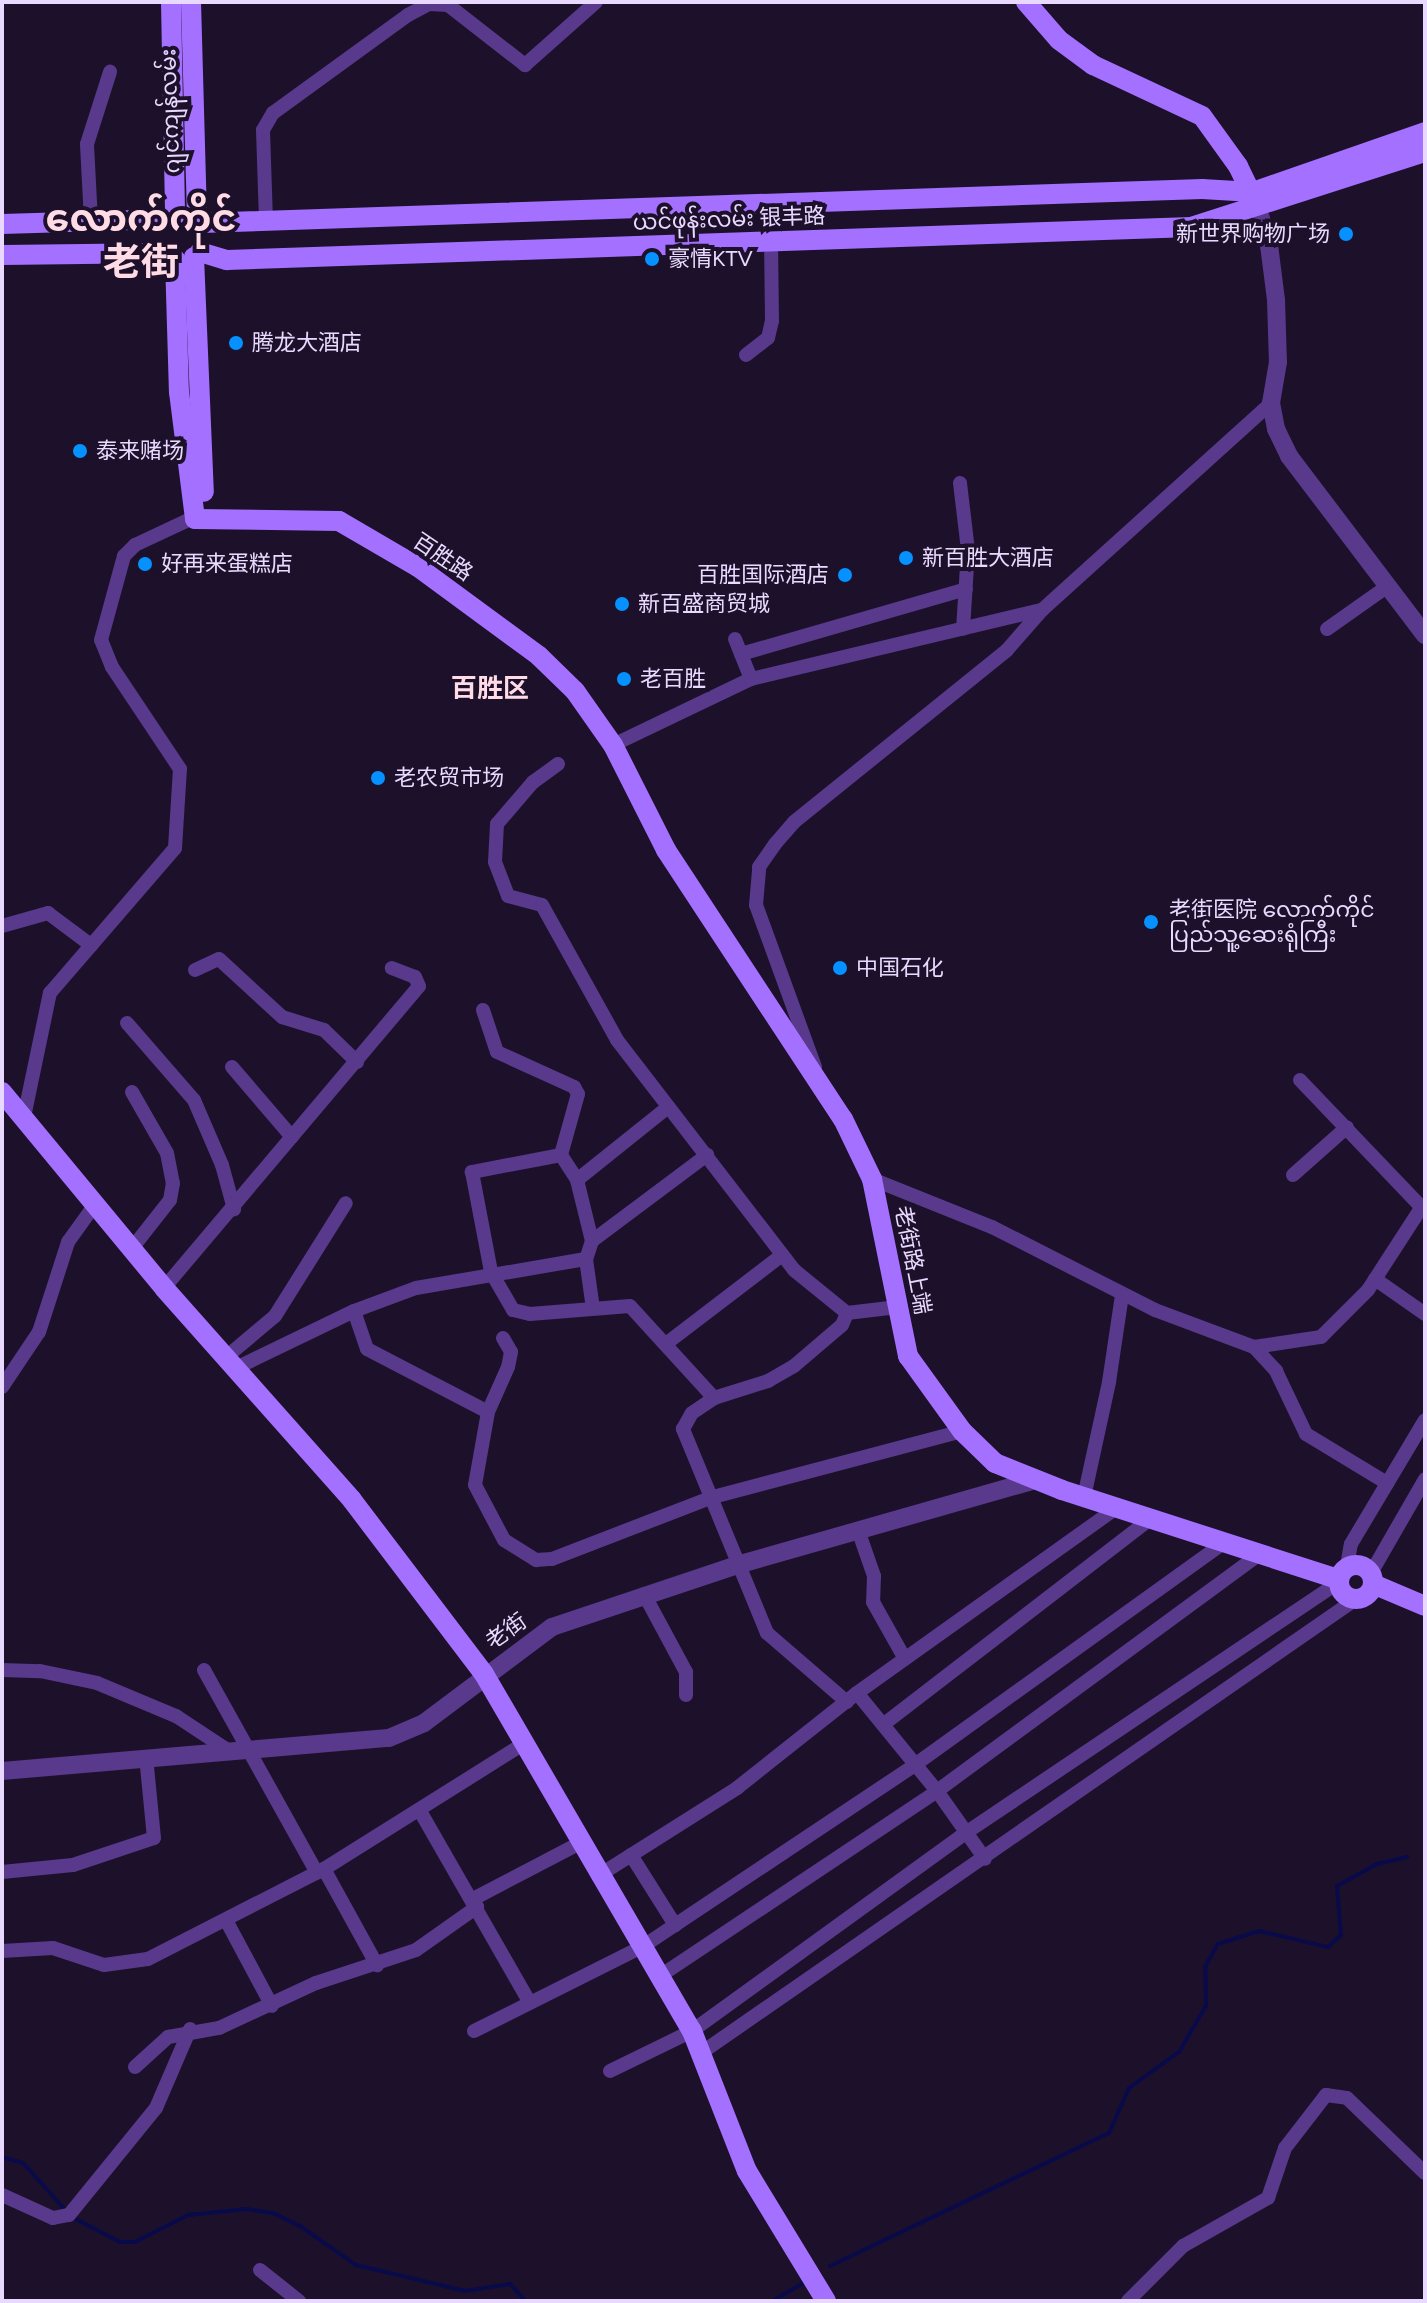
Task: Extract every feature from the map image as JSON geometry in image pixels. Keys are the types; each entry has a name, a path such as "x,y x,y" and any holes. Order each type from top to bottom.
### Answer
{"main road":[{"name":"ဂျင်ကျန်လမ်း","path":"171,2 172,217 160,231 183,255 206,239 199,221 191,2"},
{"path":"1026,2 1059,40 1093,65 1202,116 1255,201"},
{"path":"1255,201 1425,132"},
{"path":"1255,201 1425,152"},
{"name":"ယင်ဖုန်းလမ်း 银丰路","path":"2,224 172,217 199,221 266,221 1186,190 1255,201"},
{"name":"ယင်ဖုန်းလမ်း 银丰路","path":"2,255 183,255 227,260 1191,227 1255,201"},
{"path":"183,255 179,392 203,517"},
{"name":"百胜路","path":"203,517 348,524 418,567 539,656 575,691 613,745"},
{"name":"老街路上端","path":"613,745 666,850 822,1085 872,1179 908,1356 962,1431 995,1463 1036,1480 1223,1543 1341,1576"},
{"path":"2,1092 164,1288 352,1500 484,1674 582,1842 598,1876 692,2031 747,2171 826,2301"},
{"path":"1372,1578 1368,1594 1356,1599 1344,1595 1341,1576 1363,1566 1372,1578 1425,1606"}],"street":[{"path":"266,221 263,130 273,113 408,15 429,4 448,5 525,65 596,2"},
{"path":"91,221 87,144 110,72"},
{"path":"1255,201 1269,245 1276,300 1278,362 1271,403 1289,456 1425,635"},
{"path":"746,355 768,338 772,321 771,241"},
{"path":"822,1085 762,932 756,905 759,867 794,822 1007,650 1042,610 1271,403"},
{"path":"960,483 968,550 963,629"},
{"path":"24,1117 50,993 175,848 180,769 112,667 101,640 124,556 135,545 203,517"},
{"path":"1327,629 1388,586"},
{"path":"741,654 966,589"},
{"path":"613,745 751,679 1042,610"},
{"path":"735,639 751,679"},
{"path":"558,764 533,782 497,824 493,838 498,872 508,896 542,905 617,1040 782,1255 817,1291 847,1313 898,1307"},
{"path":"2,926 48,913 91,945"},
{"path":"195,970 219,959 282,1017 324,1030 357,1062"},
{"path":"164,1288 234,1209 419,986 415,977 392,968"},
{"path":"483,1010 497,1052 574,1087 578,1094 561,1155 577,1180 592,1241 586,1259 593,1309"},
{"path":"127,1023 194,1100 214,1142 234,1209"},
{"path":"232,1067 292,1137"},
{"path":"1254,1347 1321,1337 1375,1279 1423,1210 1300,1080"},
{"path":"132,1092 167,1153 173,1183 170,1200 133,1247"},
{"path":"577,1180 668,1107"},
{"path":"1293,1175 1347,1127"},
{"path":"561,1155 472,1172 491,1272 519,1314 630,1306 714,1398"},
{"path":"592,1241 707,1155"},
{"path":"872,1179 992,1227 1122,1295 1254,1347 1276,1371 1306,1434 1387,1483"},
{"path":"2,1387 39,1332 68,1242 96,1203"},
{"path":"230,1364 275,1316 346,1203"},
{"path":"667,1343 782,1255"},
{"path":"230,1364 416,1288 491,1272 586,1259"},
{"path":"1375,1279 1425,1314"},
{"path":"1084,1497 1113,1364 1122,1295"},
{"path":"354,1311 367,1349 488,1412"},
{"path":"847,1313 842,1325 794,1366 768,1381 714,1398 692,1413 683,1429 767,1633 884,1724 985,1859"},
{"path":"503,1338 511,1352 508,1367 488,1412 475,1485 504,1540 519,1554 552,1559 713,1497 962,1431"},
{"path":"610,2071 692,2031 967,1832 1341,1576 1351,1544 1425,1420"},
{"path":"1372,1578 1425,1479"},
{"name":"老街","path":"2,1771 226,1749 389,1738 424,1723 484,1674 552,1627 737,1565 1036,1480"},
{"path":"598,1876 737,1788 852,1698 1116,1508"},
{"path":"884,1724 1150,1519"},
{"path":"858,1530 874,1576 873,1602 905,1659"},
{"path":"474,2031 642,1947 916,1764 1223,1543"},
{"path":"660,1976 937,1791 1260,1554"},
{"path":"644,1594 686,1672 686,1695"},
{"path":"701,2053 1356,1599"},
{"path":"2,1670 40,1671 97,1683 176,1716 226,1749"},
{"path":"204,1670 377,1965"},
{"path":"2,1951 53,1948 104,1965 148,1959 227,1922 320,1871 523,1744"},
{"path":"2,1872 73,1865 154,1838 146,1757"},
{"path":"420,1811 529,2001"},
{"path":"135,2067 168,2037 190,2029 219,2028 316,1983 416,1950 475,1903 582,1842"},
{"path":"631,1855 675,1925"},
{"path":"227,1922 272,2006"},
{"path":"2,2195 53,2218 69,2215 80,2197 156,2108 175,2074 190,2029"},
{"path":"1128,2301 1183,2246 1268,2198 1285,2148 1326,2095 1347,2098 1425,2173"},
{"path":"260,2270 299,2301"}],"waterway":[{"path":"830,2266 1109,2133 1129,2088 1179,2052 1206,2006 1205,1967 1218,1944 1259,1931 1328,1947 1341,1935 1337,1886 1377,1864 1407,1857"},
{"path":"2,2157 23,2163 72,2217 120,2242 135,2242 188,2215 247,2209 273,2213 300,2226 356,2265 465,2291 510,2284 526,2301"},
{"path":"772,2301 803,2283"}],"place":[{"name":"新世界购物广场","path":"1346,234"},
{"name":"豪情KTV","path":"652,259"},
{"name":"腾龙大酒店","path":"236,343"},
{"name":"泰来赌场","path":"80,451"},
{"name":"新百胜大酒店","path":"906,558"},
{"name":"好再来蛋糕店","path":"145,564"},
{"name":"百胜国际酒店","path":"845,575"},
{"name":"新百盛商贸城","path":"622,604"},
{"name":"老百胜","path":"624,679"},
{"name":"老农贸市场","path":"378,778"},
{"name":"老街医院 လောက်ကိုင် ပြည်သူ့ဆေးရုံကြီး","path":"1151,922"},
{"name":"中国石化","path":"840,968"}],"district":[{"name":"လောက်ကိုင် 老街","path":"141,241"},
{"name":"百胜区","path":"490,689"}]}
